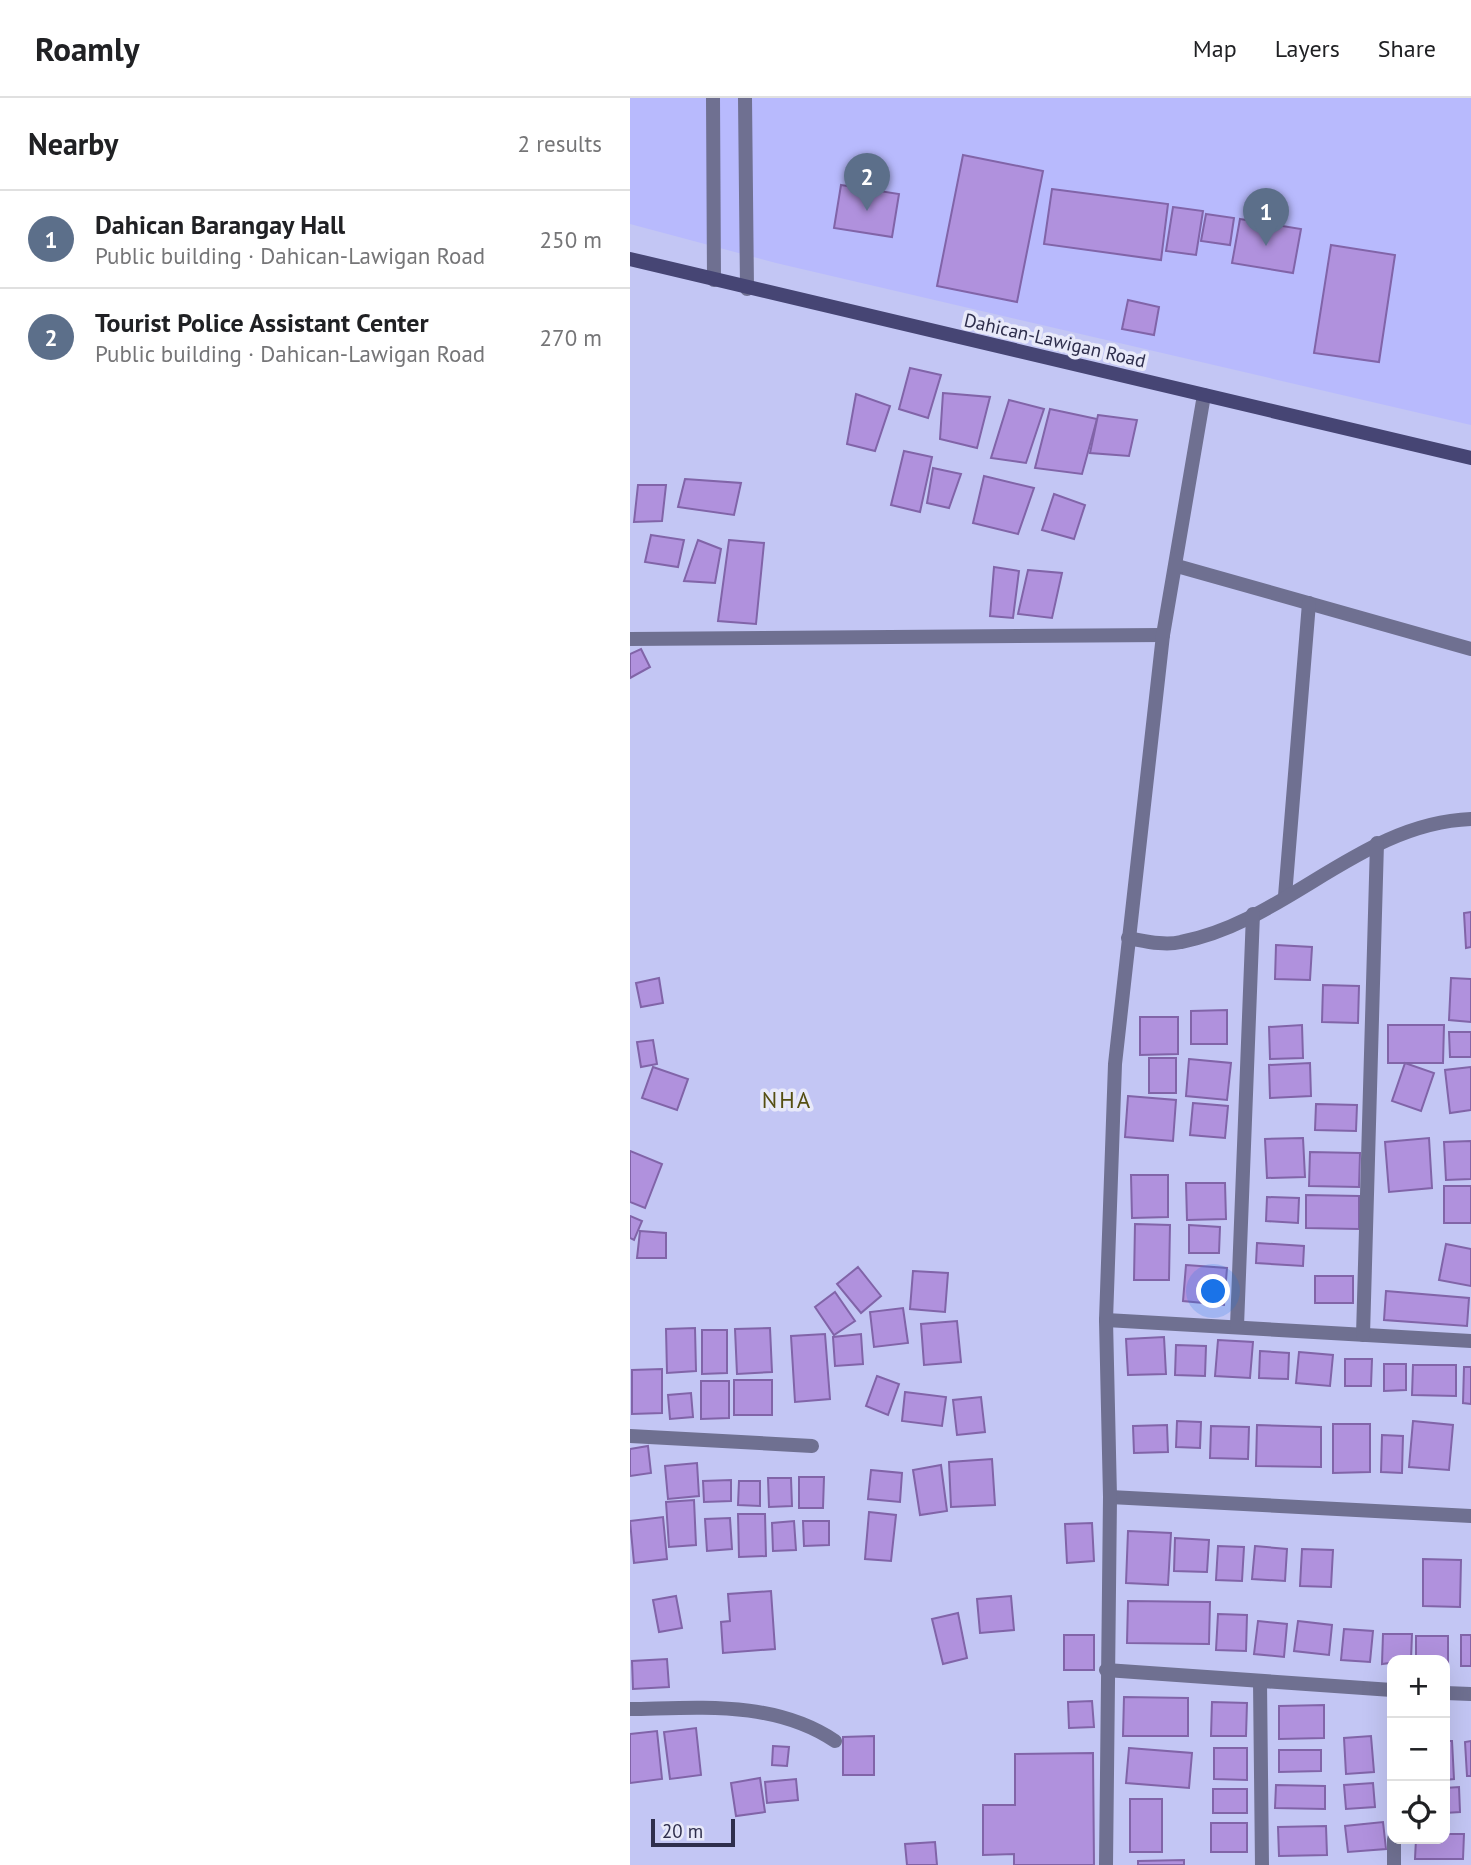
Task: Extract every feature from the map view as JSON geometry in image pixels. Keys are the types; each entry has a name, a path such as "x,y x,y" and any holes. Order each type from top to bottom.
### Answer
{"main road":[{"name":"Dahican-Lawigan Road","path":"630,259 747,289 1471,458"}],"street":[{"path":"713,98 714,280"},
{"path":"745,98 747,289"},
{"path":"1106,1865 1106,1670 1110,1497 1106,1320 1115,1063 1163,635 1177,566 1204,395"},
{"path":"1177,566 1471,649"},
{"path":"1285,896 1309,603"},
{"path":"630,639 1163,635"},
{"path":"1128,938 1179,943 1206,936 1254,914 1377,843 1414,828 1471,819"},
{"path":"1363,1335 1377,843"},
{"path":"1237,1326 1254,914"},
{"path":"1106,1320 1471,1342"},
{"path":"630,1436 812,1446"},
{"path":"1110,1497 1471,1517"},
{"path":"1106,1670 1387,1690"},
{"path":"1261,1682 1262,1865"},
{"path":"1450,1693 1471,1694"},
{"path":"630,1709 755,1710 784,1715 812,1725 835,1741"},
{"path":"1394,1844 1394,1865"}],"shaded area":[{"path":"630,98 1471,98 1471,425 776,263 630,224"}],"building":[{"path":"963,155 1043,171 1017,302 937,286"},
{"path":"841,185 899,194 892,237 834,228"},
{"path":"1052,189 1168,204 1161,260 1044,244"},
{"path":"1173,207 1203,211 1196,255 1166,251"},
{"path":"1206,214 1234,218 1230,245 1201,241"},
{"path":"1240,219 1301,229 1293,273 1232,263"},
{"path":"1331,245 1395,255 1379,362 1314,353"},
{"path":"1128,300 1159,307 1154,335 1122,329"},
{"path":"910,368 941,375 928,418 899,409"},
{"path":"943,393 990,397 977,448 940,439"},
{"path":"856,394 890,406 875,451 847,444"},
{"path":"1009,400 1044,409 1026,463 991,458"},
{"path":"1050,409 1097,419 1082,474 1035,468"},
{"path":"1098,415 1137,420 1129,456 1090,453"},
{"path":"904,451 932,457 920,512 891,505"},
{"path":"933,468 961,474 949,508 927,503"},
{"path":"984,476 1034,488 1018,534 973,523"},
{"path":"685,479 741,483 734,515 678,507"},
{"path":"638,485 666,485 662,521 634,522"},
{"path":"1054,494 1085,505 1074,539 1042,530"},
{"path":"651,535 684,540 678,567 645,562"},
{"path":"698,540 721,549 715,583 684,581"},
{"path":"729,540 764,543 756,624 718,621"},
{"path":"994,567 1019,571 1013,618 990,616"},
{"path":"1028,570 1062,573 1052,618 1018,614"},
{"path":"641,649 650,667 630,678 630,654"},
{"path":"1471,912 1471,947 1466,948 1464,913"},
{"path":"1276,945 1312,947 1310,980 1275,979"},
{"path":"659,978 663,1003 641,1007 636,983"},
{"path":"1451,978 1471,979 1471,1022 1449,1020"},
{"path":"1323,985 1359,986 1358,1023 1322,1022"},
{"path":"1227,1010 1227,1044 1191,1044 1191,1011"},
{"path":"1140,1017 1178,1017 1178,1054 1140,1055"},
{"path":"1302,1025 1303,1058 1270,1059 1269,1027"},
{"path":"1388,1025 1444,1025 1443,1063 1388,1063"},
{"path":"1449,1032 1471,1032 1471,1057 1450,1057"},
{"path":"653,1040 657,1064 641,1067 637,1042"},
{"path":"1149,1058 1176,1058 1176,1093 1149,1093"},
{"path":"1189,1059 1231,1063 1227,1100 1186,1096"},
{"path":"1310,1063 1311,1096 1270,1098 1269,1065"},
{"path":"1405,1063 1434,1073 1421,1111 1392,1101"},
{"path":"653,1067 688,1079 677,1110 642,1098"},
{"path":"1471,1067 1471,1110 1450,1113 1445,1070"},
{"path":"1128,1096 1176,1100 1173,1141 1125,1137"},
{"path":"1193,1103 1228,1106 1225,1138 1190,1135"},
{"path":"1316,1104 1357,1105 1356,1131 1315,1130"},
{"path":"1303,1138 1305,1177 1267,1178 1265,1139"},
{"path":"1429,1138 1432,1188 1389,1192 1385,1142"},
{"path":"1471,1141 1471,1179 1446,1180 1444,1142"},
{"path":"630,1151 662,1164 645,1208 630,1202"},
{"path":"1310,1152 1360,1153 1359,1187 1309,1186"},
{"path":"1131,1175 1168,1175 1168,1217 1132,1218"},
{"path":"1186,1183 1225,1183 1226,1219 1187,1220"},
{"path":"1444,1186 1471,1186 1471,1223 1444,1223"},
{"path":"1306,1195 1359,1196 1359,1229 1306,1228"},
{"path":"1267,1197 1299,1198 1298,1223 1266,1221"},
{"path":"630,1216 642,1221 634,1240 630,1238"},
{"path":"1135,1224 1170,1225 1169,1280 1134,1280"},
{"path":"1189,1225 1220,1227 1219,1253 1189,1253"},
{"path":"640,1231 666,1233 666,1258 637,1258"},
{"path":"1257,1243 1304,1246 1303,1266 1256,1263"},
{"path":"1446,1244 1471,1249 1471,1286 1439,1280"},
{"path":"1186,1265 1227,1268 1224,1305 1183,1301"},
{"path":"858,1267 881,1296 861,1313 837,1284"},
{"path":"913,1271 948,1273 945,1312 910,1309"},
{"path":"1315,1276 1353,1276 1353,1303 1315,1303"},
{"path":"1386,1291 1469,1298 1467,1326 1384,1320"},
{"path":"835,1292 855,1321 834,1335 815,1307"},
{"path":"903,1308 908,1343 874,1347 870,1312"},
{"path":"957,1321 961,1362 924,1365 921,1324"},
{"path":"695,1328 696,1371 667,1373 666,1329"},
{"path":"770,1328 772,1372 737,1374 735,1329"},
{"path":"702,1330 727,1330 727,1373 702,1374"},
{"path":"825,1334 830,1399 795,1402 791,1336"},
{"path":"861,1334 863,1364 835,1366 833,1337"},
{"path":"1164,1337 1166,1374 1128,1375 1126,1339"},
{"path":"1218,1340 1253,1342 1250,1378 1215,1376"},
{"path":"1176,1345 1206,1346 1205,1376 1175,1375"},
{"path":"1260,1351 1289,1353 1288,1379 1259,1378"},
{"path":"1299,1352 1333,1355 1330,1386 1296,1383"},
{"path":"1345,1359 1372,1359 1371,1386 1345,1386"},
{"path":"1384,1364 1406,1364 1406,1390 1384,1391"},
{"path":"1413,1365 1456,1365 1456,1396 1412,1395"},
{"path":"1464,1367 1471,1367 1471,1404 1463,1403"},
{"path":"662,1369 662,1413 632,1414 632,1370"},
{"path":"877,1376 899,1384 888,1415 866,1406"},
{"path":"734,1380 772,1380 772,1415 734,1415"},
{"path":"701,1381 729,1381 729,1418 701,1419"},
{"path":"905,1392 946,1397 942,1426 902,1421"},
{"path":"691,1393 693,1417 670,1419 668,1395"},
{"path":"981,1397 985,1432 957,1435 953,1400"},
{"path":"1177,1421 1201,1422 1200,1448 1176,1447"},
{"path":"1413,1421 1453,1425 1449,1470 1409,1467"},
{"path":"1333,1424 1370,1424 1370,1472 1333,1473"},
{"path":"1167,1425 1168,1452 1134,1453 1133,1426"},
{"path":"1257,1425 1321,1427 1321,1467 1256,1466"},
{"path":"1211,1426 1249,1427 1248,1459 1210,1458"},
{"path":"1382,1435 1403,1436 1402,1473 1381,1472"},
{"path":"648,1446 651,1473 630,1476 630,1449"},
{"path":"992,1459 995,1505 951,1507 949,1462"},
{"path":"697,1463 699,1496 668,1499 665,1466"},
{"path":"941,1465 947,1511 920,1515 913,1470"},
{"path":"871,1470 902,1473 900,1502 868,1499"},
{"path":"799,1477 824,1477 823,1508 799,1508"},
{"path":"768,1478 791,1478 792,1506 769,1507"},
{"path":"731,1480 731,1501 704,1502 703,1481"},
{"path":"739,1481 760,1481 760,1506 738,1505"},
{"path":"694,1500 696,1545 669,1547 666,1502"},
{"path":"869,1512 896,1515 891,1561 865,1559"},
{"path":"738,1514 765,1514 766,1556 739,1557"},
{"path":"663,1517 667,1559 634,1563 630,1521"},
{"path":"730,1518 732,1549 707,1551 705,1519"},
{"path":"794,1521 796,1550 773,1551 772,1523"},
{"path":"803,1521 829,1521 829,1545 804,1546"},
{"path":"1092,1523 1094,1561 1067,1563 1065,1524"},
{"path":"1128,1531 1171,1533 1168,1585 1126,1583"},
{"path":"1175,1538 1209,1540 1207,1572 1174,1571"},
{"path":"1218,1546 1244,1547 1242,1581 1216,1580"},
{"path":"1255,1546 1287,1549 1285,1581 1252,1579"},
{"path":"1302,1549 1333,1550 1331,1587 1300,1586"},
{"path":"1423,1559 1461,1560 1460,1607 1423,1606"},
{"path":"771,1591 775,1649 723,1653 721,1622 730,1621 728,1594"},
{"path":"676,1596 682,1628 659,1632 653,1600"},
{"path":"1011,1596 1014,1630 980,1633 977,1599"},
{"path":"1128,1601 1210,1602 1209,1644 1127,1643"},
{"path":"958,1613 967,1658 943,1664 932,1619"},
{"path":"1218,1614 1247,1615 1246,1651 1216,1650"},
{"path":"1258,1621 1287,1624 1284,1657 1254,1654"},
{"path":"1298,1621 1332,1625 1329,1655 1294,1651"},
{"path":"1344,1629 1373,1631 1370,1662 1341,1660"},
{"path":"1383,1634 1412,1634 1411,1655 1387,1655 1387,1663 1382,1664"},
{"path":"1064,1635 1094,1635 1094,1670 1064,1670"},
{"path":"1461,1635 1471,1635 1471,1666 1461,1666"},
{"path":"1416,1636 1448,1636 1448,1655 1416,1655"},
{"path":"667,1659 669,1687 633,1689 632,1661"},
{"path":"1124,1697 1188,1698 1188,1736 1123,1736"},
{"path":"1092,1701 1094,1727 1069,1728 1068,1702"},
{"path":"1212,1702 1247,1703 1246,1736 1211,1736"},
{"path":"1324,1705 1324,1738 1279,1739 1279,1706"},
{"path":"696,1728 701,1775 670,1779 664,1732"},
{"path":"657,1731 662,1779 630,1783 630,1734"},
{"path":"874,1736 874,1775 843,1775 843,1737"},
{"path":"1371,1736 1374,1772 1346,1774 1344,1738"},
{"path":"1450,1741 1452,1741 1454,1779 1450,1779"},
{"path":"1471,1741 1471,1776 1467,1776 1465,1742"},
{"path":"773,1746 789,1747 787,1766 772,1765"},
{"path":"1129,1748 1192,1753 1189,1788 1126,1783"},
{"path":"1214,1748 1247,1748 1247,1780 1214,1779"},
{"path":"1279,1750 1321,1750 1321,1771 1279,1772"},
{"path":"1093,1753 1094,1865 1014,1865 1014,1854 983,1855 983,1805 1015,1805 1015,1754"},
{"path":"760,1778 765,1812 736,1816 731,1783"},
{"path":"796,1779 798,1800 767,1803 765,1782"},
{"path":"1373,1783 1375,1807 1346,1809 1344,1785"},
{"path":"1276,1785 1325,1786 1325,1809 1275,1808"},
{"path":"1459,1787 1460,1812 1450,1813 1450,1788"},
{"path":"1213,1789 1247,1789 1247,1813 1213,1813"},
{"path":"1130,1799 1162,1799 1162,1852 1130,1852"},
{"path":"1383,1822 1386,1849 1348,1852 1345,1826"},
{"path":"1211,1823 1247,1823 1247,1852 1211,1852"},
{"path":"1326,1826 1327,1855 1279,1856 1278,1827"},
{"path":"1450,1834 1464,1834 1463,1859 1415,1859 1416,1844 1450,1844"},
{"path":"935,1842 937,1865 907,1865 905,1844"},
{"path":"1184,1860 1184,1865 1138,1865 1138,1861"}],"place":[{"name":"Tourist Police Assistant Center","path":"867,211"},
{"name":"Dahican Barangay Hall","path":"1266,246"}],"district":[{"name":"NHA","path":"787,1099"}]}
